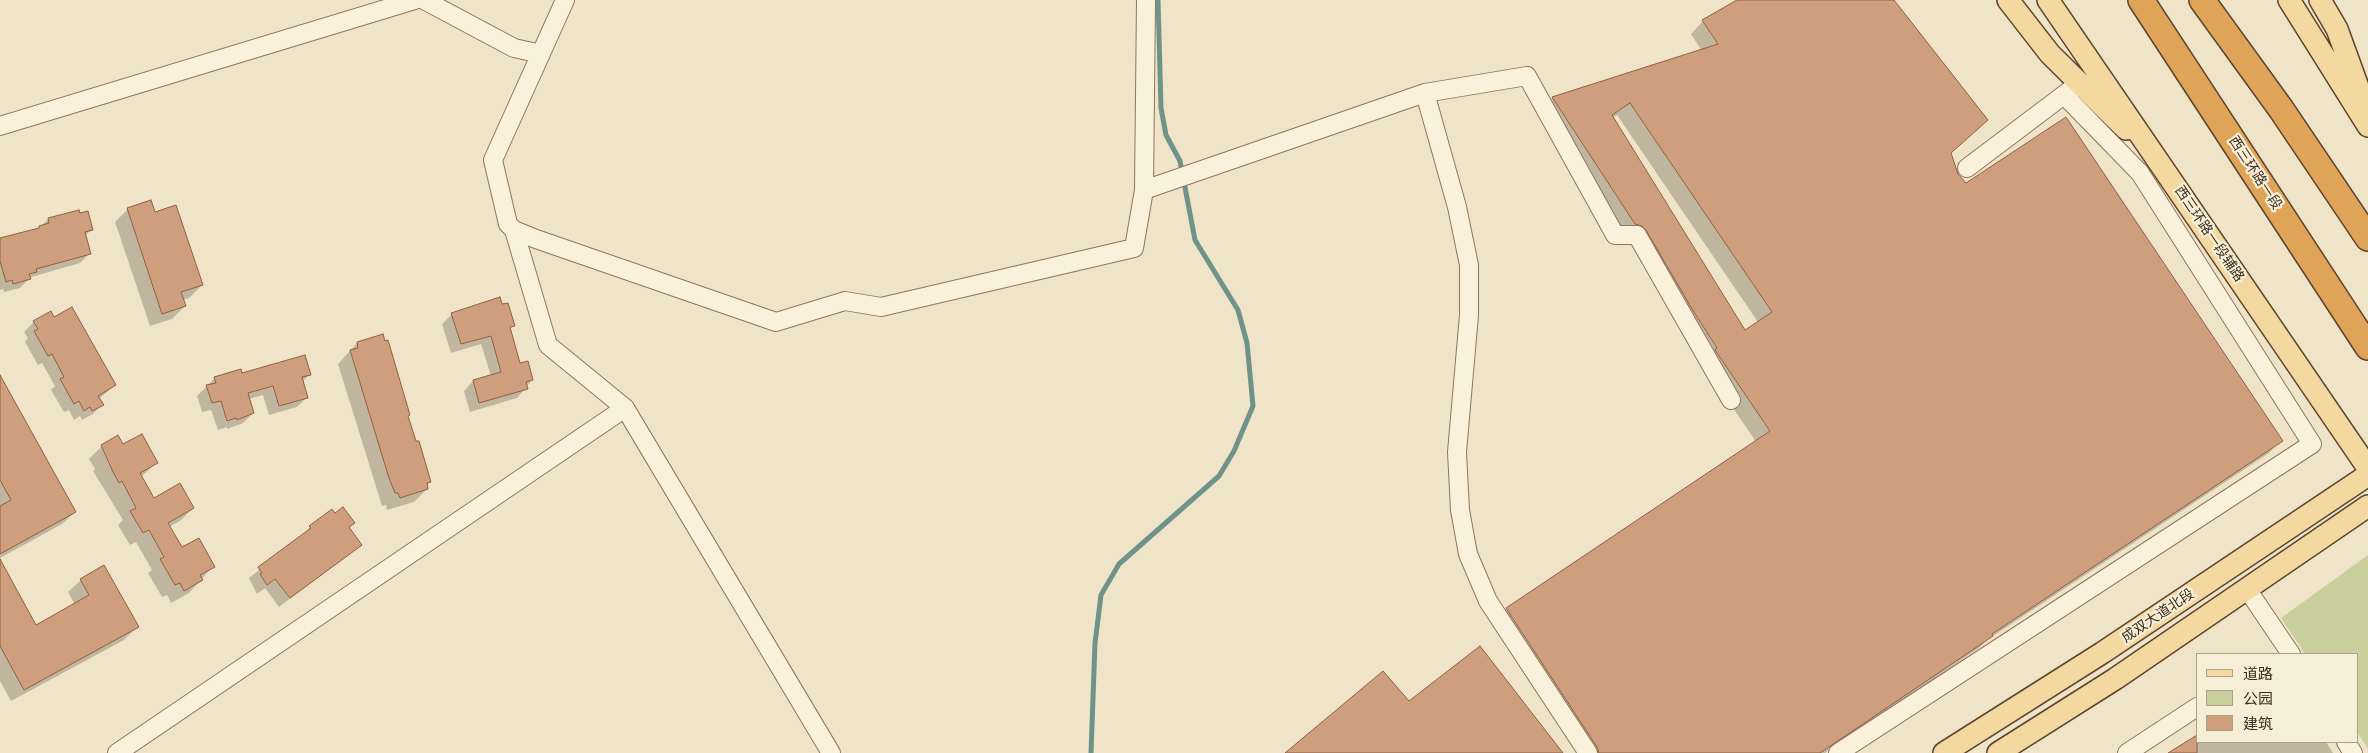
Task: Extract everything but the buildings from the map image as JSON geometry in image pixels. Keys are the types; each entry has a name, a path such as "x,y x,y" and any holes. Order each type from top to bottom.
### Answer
{"highway":[{"name":"西三环路一段","path":"2141,0 2368,347"},
{"path":"2202,0 2281,109 2368,238"}],"main road":[{"path":"2008,0 2050,54 2072,89 2159,161"},
{"name":"西三环路一段辅路","path":"2048,0 2368,468"},
{"path":"2289,0 2368,126"},
{"path":"2320,0 2337,29 2368,115"},
{"name":"成双大道北段","path":"1944,753 2102,653 2368,475"},
{"name":"成双大道北段","path":"1998,753 2115,679 2368,506"}],"street":[{"path":"0,126 415,0"},
{"path":"424,0 514,48 541,54"},
{"path":"564,0 493,160 508,224 514,230 776,322 845,301 881,307 1134,248 1144,190 1146,0"},
{"path":"1144,190 1425,93 1528,76 1615,235 1637,235 1731,400"},
{"path":"1838,753 2312,444 2140,173 2072,89 1967,168"},
{"path":"1425,93 1457,207 1469,265 1469,315 1457,452 1460,510 1468,554 1488,601 1588,753"},
{"path":"514,230 548,345 625,408 831,753"},
{"path":"116,753 625,408"},
{"path":"2247,589 2284,652"},
{"path":"2127,753 2196,708"}],"green space":[{"path":"2368,555 2368,749 2358,734 2358,653 2304,653 2281,618"}],"waterway":[{"path":"1091,753 1095,643 1101,595 1119,564 1219,476 1234,451 1253,406 1247,343 1238,310 1195,240 1180,161 1166,135 1161,108 1158,0"}]}
